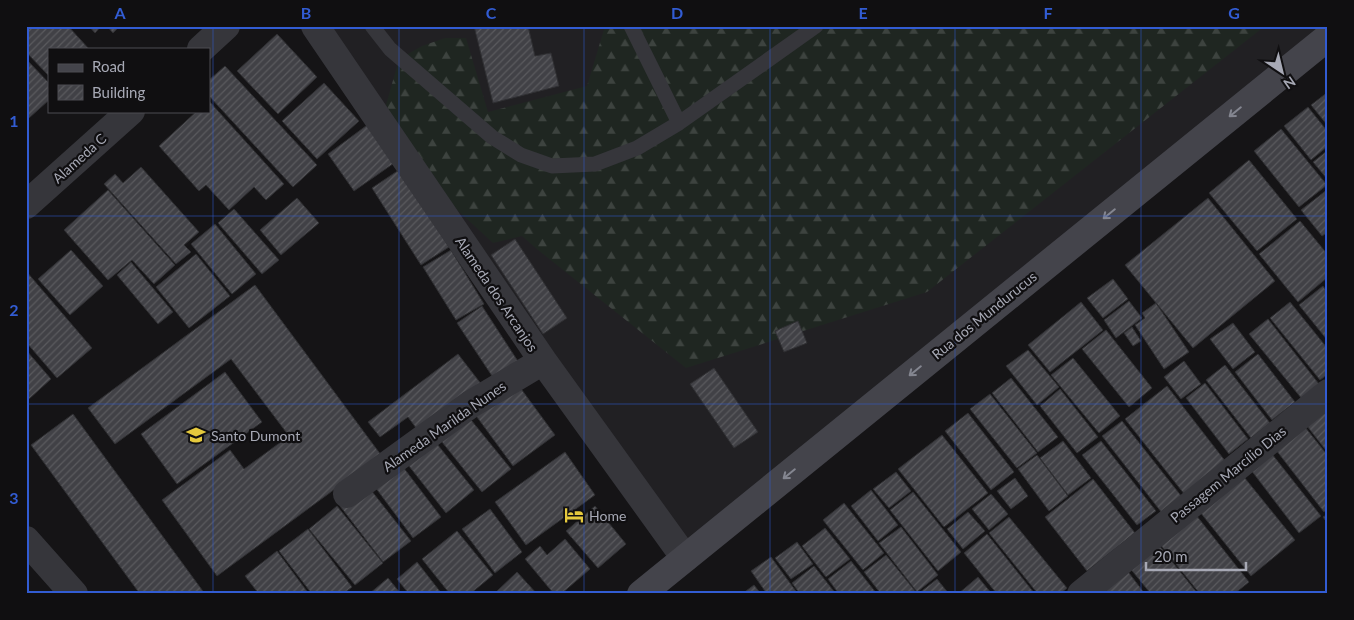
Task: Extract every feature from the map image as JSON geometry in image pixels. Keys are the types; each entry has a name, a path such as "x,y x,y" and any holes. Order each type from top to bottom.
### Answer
{"street":[{"path":"202,48 226,26"},
{"name":"Alameda dos Arcanjos","path":"315,26 543,361 685,558"},
{"name":"Rua dos Mundurucus","path":"641,594 1328,37"},
{"name":"Alameda C","path":"26,206 130,112"},
{"name":"Alameda Marilda Nunes","path":"347,494 471,404 543,361"},
{"name":"Passagem Marcílio Dias","path":"1081,594 1328,393"},
{"path":"26,540 74,594"}],"lane":[{"path":"372,26 390,49 492,137 521,154 552,166 595,164 637,148 679,123 816,26"},
{"path":"631,26 679,123"}],"shaded area":[{"path":"315,26 1328,26 685,558"}],"green space":[{"path":"605,26 1265,26 927,292 686,368 522,236 493,243 429,184 386,105 399,59 422,46 445,38 466,38 488,112 587,86"}],"building":[{"path":"26,26 68,26 88,48 48,48 48,75 26,52"},
{"path":"89,26 101,26 95,33"},
{"path":"107,26 120,26 113,33"},
{"path":"474,26 528,26 535,56 551,53 559,86 493,103"},
{"path":"277,34 317,77 278,114 237,71"},
{"path":"26,59 48,82 48,101 29,118 26,115"},
{"path":"225,66 317,165 293,187 210,97 210,79"},
{"path":"324,83 359,121 317,159 282,121"},
{"path":"1328,92 1328,126 1311,105"},
{"path":"210,102 284,184 266,200 254,187 229,210 206,185 199,191 159,146 196,112 210,112"},
{"path":"1308,107 1328,132 1328,146 1311,160 1284,126"},
{"path":"370,123 397,161 354,191 328,154"},
{"path":"1281,129 1327,185 1299,207 1254,151"},
{"path":"1328,150 1328,180 1313,162"},
{"path":"1249,160 1297,219 1257,251 1209,193"},
{"path":"141,167 199,232 184,245 191,252 176,264 104,184 115,174 123,183"},
{"path":"399,170 449,247 421,265 372,188"},
{"path":"1328,189 1328,232 1322,236 1301,210"},
{"path":"108,190 175,265 154,284 132,260 108,280 64,230"},
{"path":"297,198 319,223 281,255 260,230"},
{"path":"1208,198 1275,281 1193,348 1125,265"},
{"path":"234,209 279,260 262,274 218,223"},
{"path":"1300,221 1328,255 1328,277 1298,302 1259,254"},
{"path":"215,224 256,274 232,294 191,244"},
{"path":"515,239 567,318 543,334 491,255"},
{"path":"71,250 103,286 70,315 38,279"},
{"path":"451,250 484,304 456,320 423,267"},
{"path":"196,254 230,296 189,328 156,287"},
{"path":"131,262 173,312 158,324 117,275"},
{"path":"26,271 92,348 57,378 26,342"},
{"path":"1113,279 1128,299 1103,318 1087,298"},
{"path":"255,285 381,455 217,576 162,500 230,450 244,469 289,436 231,359 115,444 88,408"},
{"path":"1323,286 1328,293 1328,341 1299,305"},
{"path":"1129,301 1142,318 1116,338 1104,320"},
{"path":"1081,302 1103,330 1050,372 1028,345"},
{"path":"1290,302 1328,349 1328,374 1320,380 1270,318"},
{"path":"1156,303 1189,352 1164,369 1135,325 1145,318 1142,313"},
{"path":"482,306 523,369 498,385 457,323"},
{"path":"1268,319 1319,384 1302,399 1249,334"},
{"path":"798,321 807,343 784,352 775,331"},
{"path":"1233,323 1255,352 1233,369 1210,339"},
{"path":"1132,327 1141,341 1133,346 1124,333"},
{"path":"1106,330 1152,388 1129,407 1082,349"},
{"path":"26,350 51,379 29,399 26,396"},
{"path":"1028,350 1059,387 1037,405 1006,366"},
{"path":"458,354 485,389 422,436 408,417 380,437 368,422"},
{"path":"1258,354 1295,402 1272,420 1235,372"},
{"path":"1073,358 1120,416 1099,433 1051,375"},
{"path":"1184,361 1201,384 1181,399 1164,377"},
{"path":"1225,365 1270,423 1251,438 1206,380"},
{"path":"714,368 758,432 734,448 690,384"},
{"path":"225,372 262,422 177,484 141,434"},
{"path":"1011,378 1058,437 1038,452 992,393"},
{"path":"516,382 555,435 513,466 474,413"},
{"path":"1205,383 1248,439 1229,454 1186,398"},
{"path":"1167,386 1226,462 1185,495 1125,419"},
{"path":"1060,389 1098,437 1077,453 1040,406"},
{"path":"990,394 1037,453 1017,468 970,409"},
{"path":"1328,410 1328,453 1307,426"},
{"path":"968,413 1014,472 991,490 945,431"},
{"path":"73,414 205,594 140,594 31,445"},
{"path":"467,415 511,469 482,492 438,437"},
{"path":"1122,421 1182,497 1162,513 1102,436"},
{"path":"1305,427 1328,456 1328,509 1324,512 1276,450"},
{"path":"942,435 988,493 944,527 898,469"},
{"path":"433,439 474,490 446,513 405,461"},
{"path":"1063,441 1091,478 1068,495 1040,458"},
{"path":"1101,441 1156,511 1137,525 1082,455"},
{"path":"565,452 595,495 526,545 495,502"},
{"path":"1272,454 1321,516 1299,533 1251,470"},
{"path":"1037,455 1068,496 1049,511 1018,469"},
{"path":"400,463 441,517 413,538 372,483"},
{"path":"896,472 911,491 889,508 873,489"},
{"path":"1244,477 1295,540 1251,576 1200,512"},
{"path":"1015,478 1028,496 1011,509 997,491"},
{"path":"1093,479 1135,533 1087,571 1045,517"},
{"path":"367,485 411,541 383,562 340,506"},
{"path":"871,490 898,525 878,541 851,506"},
{"path":"913,492 961,552 938,571 890,510"},
{"path":"991,494 1008,514 989,530 972,509"},
{"path":"844,503 884,553 863,570 823,520"},
{"path":"337,506 383,563 355,585 309,529"},
{"path":"595,506 626,544 598,568 566,531"},
{"path":"490,509 522,552 495,573 462,529"},
{"path":"968,512 985,531 963,549 947,529"},
{"path":"1328,514 1328,524 1323,517"},
{"path":"1196,515 1249,582 1234,594 1200,594 1159,543"},
{"path":"1009,517 1067,588 1060,594 1038,594 989,533"},
{"path":"901,527 938,575 917,592 879,543"},
{"path":"825,528 850,559 826,577 802,546"},
{"path":"308,529 352,587 343,594 312,594 279,551"},
{"path":"457,531 493,575 470,594 450,594 422,559"},
{"path":"987,534 1035,594 997,594 964,553"},
{"path":"565,539 590,569 561,594 554,594 525,559 540,546 547,555"},
{"path":"797,542 813,564 791,579 775,558"},
{"path":"1158,544 1198,594 1151,594 1129,567"},
{"path":"277,551 309,594 259,594 245,576"},
{"path":"886,555 916,592 914,594 881,594 864,572"},
{"path":"771,557 798,594 767,594 751,571"},
{"path":"851,561 877,594 839,594 828,579"},
{"path":"417,562 442,594 409,594 397,579"},
{"path":"814,566 836,594 800,594 792,583"},
{"path":"1126,569 1145,594 1105,594 1101,588"},
{"path":"517,572 537,594 494,594"},
{"path":"978,577 992,594 958,594"},
{"path":"388,578 401,594 369,594"},
{"path":"937,579 949,594 918,594"},
{"path":"754,585 761,594 742,594"}],"place":[{"name":"Santo Dumont","path":"196,435"},
{"name":"Home","path":"574,515"}]}
